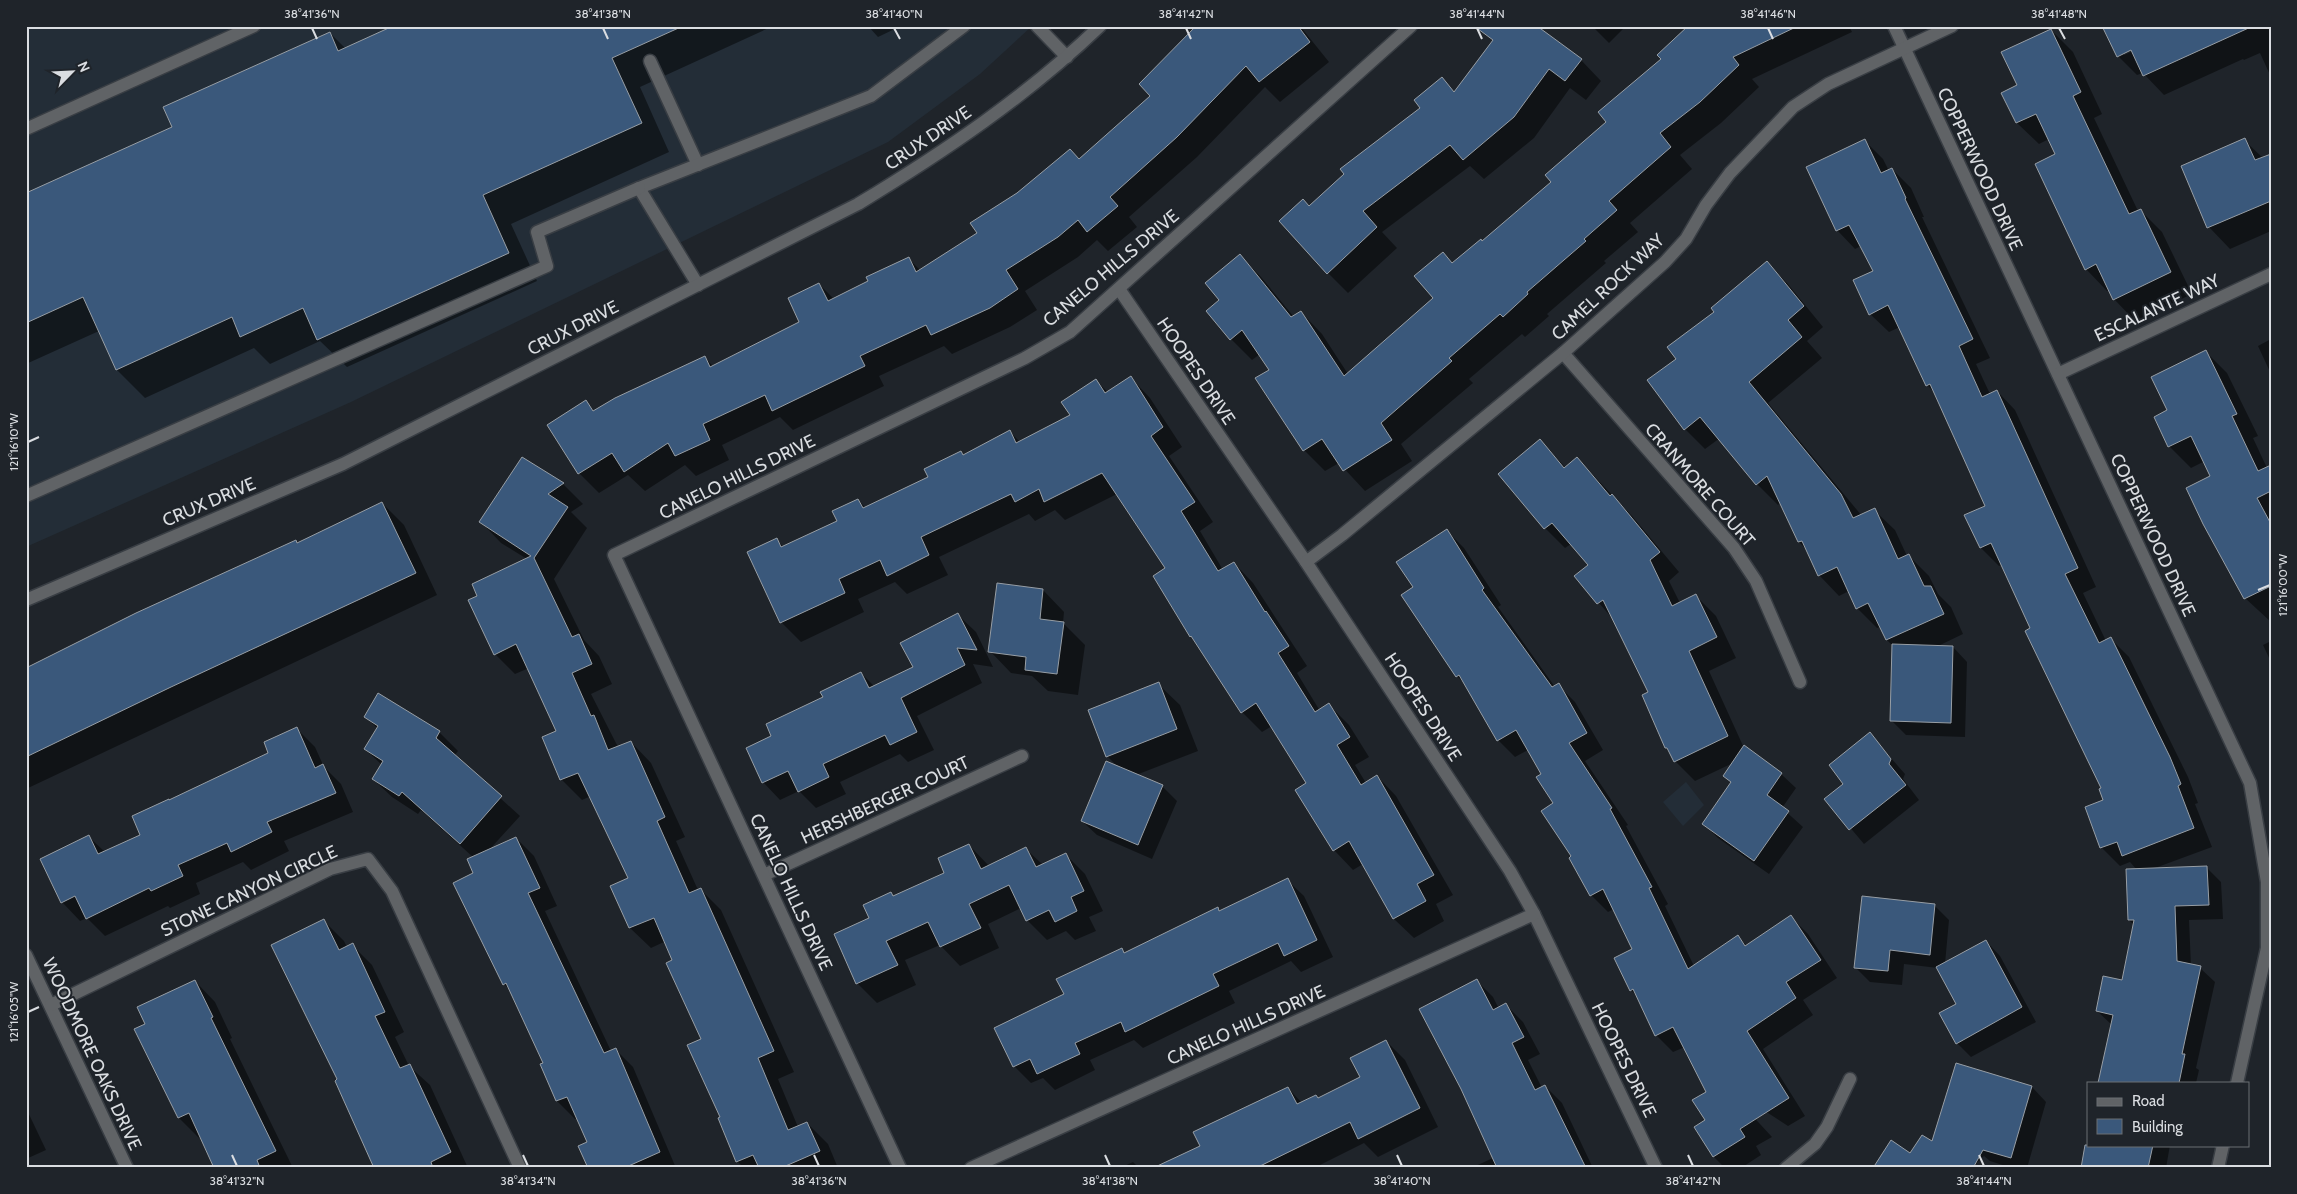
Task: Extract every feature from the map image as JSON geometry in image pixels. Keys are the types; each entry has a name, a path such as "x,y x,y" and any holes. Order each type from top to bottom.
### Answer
{"street":[{"path":"26,129 254,26"},
{"path":"26,496 547,266 537,232 639,188 871,96 964,26"},
{"path":"1037,26 1068,58"},
{"name":"CRUX DRIVE","path":"26,600 344,464 858,204 920,166 981,125 1068,58 1100,26"},
{"name":"CANELO HILLS DRIVE","path":"900,1168 614,555 1026,358 1070,332 1411,26"},
{"name":"COPPERWOOD DRIVE","path":"1894,26 2250,783 2267,882 2267,948 2237,1082"},
{"name":"CAMEL ROCK WAY","path":"1306,562 1342,535 1562,354 1665,262 1686,239 1706,205 1730,173 1794,107 1828,84 1952,26"},
{"path":"650,61 698,165"},
{"path":"639,188 698,285"},
{"name":"ESCALANTE WAY","path":"2058,374 2271,274"},
{"name":"HOOPES DRIVE","path":"1119,289 1306,562 1510,871 1534,914 1656,1168"},
{"name":"CRANMORE COURT","path":"1562,354 1734,548 1756,581 1800,682"},
{"name":"HERSHBERGER COURT","path":"764,875 1022,756"},
{"name":"STONE CANYON CIRCLE","path":"51,1005 330,869 368,859 392,891 520,1168"},
{"name":"CANELO HILLS DRIVE","path":"971,1168 1534,914"},
{"name":"WOODMORE OAKS DRIVE","path":"26,955 127,1168"},
{"path":"1786,1168 1815,1144 1827,1127 1850,1079"},
{"path":"2218,1168 2224,1146"}],"shaded area":[{"path":"26,26 1032,26 980,74 888,142 351,402 26,547"},
{"path":"1686,782 1704,805 1683,826 1663,802"}],"building":[{"path":"393,26 683,26 612,58 642,123 483,195 509,253 317,340 303,308 240,337 232,317 116,370 83,297 26,323 26,193 172,127 163,107 330,32 338,51"},
{"path":"1196,26 1298,26 1310,42 1259,82 1246,66 1177,137 1110,197 1118,206 1087,232 1078,220 1058,237 1006,270 1018,289 990,308 931,335 926,325 860,356 865,366 772,411 765,395 703,424 710,440 675,456 668,443 624,472 612,453 578,474 547,425 586,400 593,411 615,398 705,356 710,367 799,322 788,298 819,283 828,301 868,281 866,277 909,257 916,272 977,233 970,223 1017,193 1070,149 1079,159 1150,96 1139,84"},
{"path":"1474,26 1537,26 1582,59 1565,81 1549,69 1514,117 1463,160 1450,145 1363,211 1377,227 1327,274 1279,221 1303,199 1309,206 1344,174 1340,169 1420,108 1414,100 1442,77 1454,92 1493,40"},
{"path":"1688,26 1798,26 1733,57 1739,65 1700,102 1660,133 1671,147 1609,201 1617,210 1584,239 1586,241 1527,292 1528,294 1503,317 1500,314 1449,358 1452,361 1381,423 1392,440 1343,471 1322,439 1303,451 1255,378 1269,370 1242,330 1230,340 1206,311 1219,300 1205,283 1240,254 1291,317 1301,311 1344,376 1433,298 1414,276 1443,252 1452,263 1481,239 1482,241 1551,182 1545,175 1606,122 1598,112 1661,59 1657,55"},
{"path":"2102,26 2253,26 2143,76 2131,50 2117,57"},
{"path":"2051,29 2081,92 2073,96 2129,214 2141,209 2171,272 2113,300 2096,264 2085,270 2035,164 2055,154 2036,114 2016,123 2001,93 2017,85 2001,52"},
{"path":"2245,138 2255,160 2271,154 2271,201 2207,228 2181,166"},
{"path":"1865,139 1881,173 1892,168 1905,199 1973,339 1959,346 1982,397 1997,390 2078,568 2065,574 2099,643 2111,637 2170,757 2181,784 2178,786 2194,828 2122,856 2117,842 2100,848 2085,807 2103,800 2099,789 2101,788 2025,631 2030,628 1991,543 1980,548 1964,515 1985,506 1930,384 1926,386 1888,305 1869,315 1853,280 1873,271 1849,225 1836,231 1806,167"},
{"path":"1767,261 1804,306 1788,320 1802,337 1749,382 1841,494 1853,518 1875,508 1898,559 1909,554 1924,586 1931,586 1944,614 1886,640 1868,603 1856,609 1837,567 1818,576 1802,541 1798,542 1767,476 1756,485 1700,417 1684,430 1647,380 1676,359 1667,347 1714,312 1711,308"},
{"path":"2206,350 2237,414 2232,416 2258,471 2271,465 2271,491 2257,498 2271,524 2271,586 2244,599 2203,524 2186,488 2210,476 2191,436 2168,447 2154,417 2167,410 2151,377"},
{"path":"1131,376 1163,427 1151,436 1195,502 1181,511 1218,571 1234,562 1289,646 1278,653 1315,712 1329,703 1350,737 1337,745 1361,785 1377,775 1434,875 1417,884 1426,901 1393,919 1349,841 1333,851 1295,790 1306,783 1256,703 1241,713 1190,637 1153,576 1165,568 1102,473 1044,502 1039,489 1015,502 1011,494 921,537 929,555 887,576 880,560 839,579 845,593 780,623 747,552 777,538 781,547 837,521 832,511 858,499 863,508 928,477 924,469 961,451 963,455 1010,430 1016,443 1070,415 1061,402 1096,379 1105,393"},
{"path":"1540,439 1564,468 1577,457 1610,496 1612,494 1660,552 1650,560 1672,606 1696,594 1717,637 1689,651 1728,736 1674,762 1667,748 1665,748 1642,695 1648,692 1603,600 1597,604 1574,576 1588,565 1552,523 1544,529 1498,474"},
{"path":"522,457 564,483 548,494 568,507 534,558 572,637 579,634 592,664 572,673 591,716 594,715 608,750 631,741 665,817 657,821 689,893 701,888 774,1051 758,1058 788,1130 807,1122 820,1151 781,1168 759,1168 753,1155 736,1162 718,1118 720,1117 687,1045 701,1039 666,963 672,960 654,918 629,928 610,886 628,878 578,773 560,780 542,737 556,731 516,644 494,655 468,600 477,596 472,584 531,556 479,522"},
{"path":"382,502 416,573 26,757 26,668 136,613 296,540 297,543"},
{"path":"1447,529 1484,588 1482,590 1552,687 1559,683 1587,733 1569,743 1612,808 1610,809 1652,887 1649,888 1688,969 1738,935 1745,946 1791,915 1821,960 1786,982 1796,998 1747,1031 1789,1098 1740,1129 1745,1137 1713,1157 1694,1127 1705,1120 1692,1100 1706,1092 1673,1027 1655,1036 1633,989 1630,991 1614,958 1632,949 1603,889 1590,896 1569,858 1571,856 1541,811 1553,803 1536,777 1541,774 1516,730 1497,741 1459,675 1456,677 1401,595 1413,587 1396,562"},
{"path":"997,583 1043,589 1040,619 1064,622 1057,674 1025,670 1026,657 988,652"},
{"path":"958,613 977,650 957,648 965,665 901,698 917,732 890,745 885,735 823,764 829,777 798,792 788,771 762,783 746,748 771,736 766,724 823,697 820,692 861,672 869,688 913,667 900,643"},
{"path":"1892,644 1953,646 1951,723 1890,721"},
{"path":"1159,682 1177,729 1106,757 1088,710"},
{"path":"378,693 440,731 436,738 502,796 460,844 402,792 399,796 372,779 383,761 364,749 378,726 364,717"},
{"path":"297,727 315,768 323,764 336,793 267,822 272,832 231,852 227,843 178,865 183,876 151,891 149,888 86,919 75,896 61,903 40,859 89,835 98,854 140,835 132,816 268,753 264,742"},
{"path":"1870,732 1891,759 1889,764 1906,785 1849,830 1824,799 1843,784 1829,765"},
{"path":"1744,745 1782,773 1767,795 1789,811 1754,861 1702,824 1731,782 1723,776"},
{"path":"1106,761 1163,785 1138,845 1081,821"},
{"path":"516,837 540,888 528,893 604,1053 616,1048 660,1152 624,1168 588,1168 578,1146 587,1142 567,1097 556,1101 540,1064 543,1063 506,983 503,985 453,883 473,873 467,859"},
{"path":"969,844 981,869 1026,847 1036,867 1066,853 1084,891 1071,897 1077,911 1055,922 1049,910 1026,921 1009,885 969,904 981,928 940,947 928,922 886,941 898,965 856,984 834,934 869,918 863,905 891,892 893,896 944,873 938,858"},
{"path":"2207,866 2209,905 2175,906 2177,961 2201,966 2182,1054 2185,1054 2179,1082 2098,1082 2113,1015 2096,1011 2103,976 2122,980 2134,920 2128,920 2126,869"},
{"path":"1288,878 1317,940 1284,956 1278,943 1213,974 1219,986 1125,1032 1121,1022 1075,1043 1080,1054 1037,1074 1030,1059 1013,1067 994,1028 1064,994 1056,979 1122,948 1124,953 1218,907 1219,911"},
{"path":"1862,896 1935,904 1930,955 1890,950 1888,971 1854,968"},
{"path":"324,919 339,950 353,943 385,1012 375,1016 400,1068 410,1064 451,1152 431,1162 433,1168 374,1168 335,1081 337,1079 271,945"},
{"path":"1986,940 2022,1007 1956,1044 1939,1013 1956,1004 1936,967"},
{"path":"1477,979 1493,1010 1506,1003 1524,1037 1512,1043 1535,1090 1545,1085 1586,1168 1497,1168 1461,1089 1419,1009"},
{"path":"195,980 213,1017 211,1018 276,1151 257,1160 260,1168 214,1168 189,1113 178,1118 134,1029 145,1024 137,1007"},
{"path":"1386,1040 1420,1108 1358,1139 1350,1122 1256,1168 1153,1168 1200,1146 1193,1132 1288,1087 1297,1104 1316,1095 1318,1098 1360,1077 1350,1058"},
{"path":"1956,1063 2032,1086 2011,1158 1983,1150 1973,1168 1873,1168 1891,1140 1910,1153 1922,1135 1932,1141"},
{"path":"2085,1145 2153,1146 2148,1168 2081,1168"}]}
